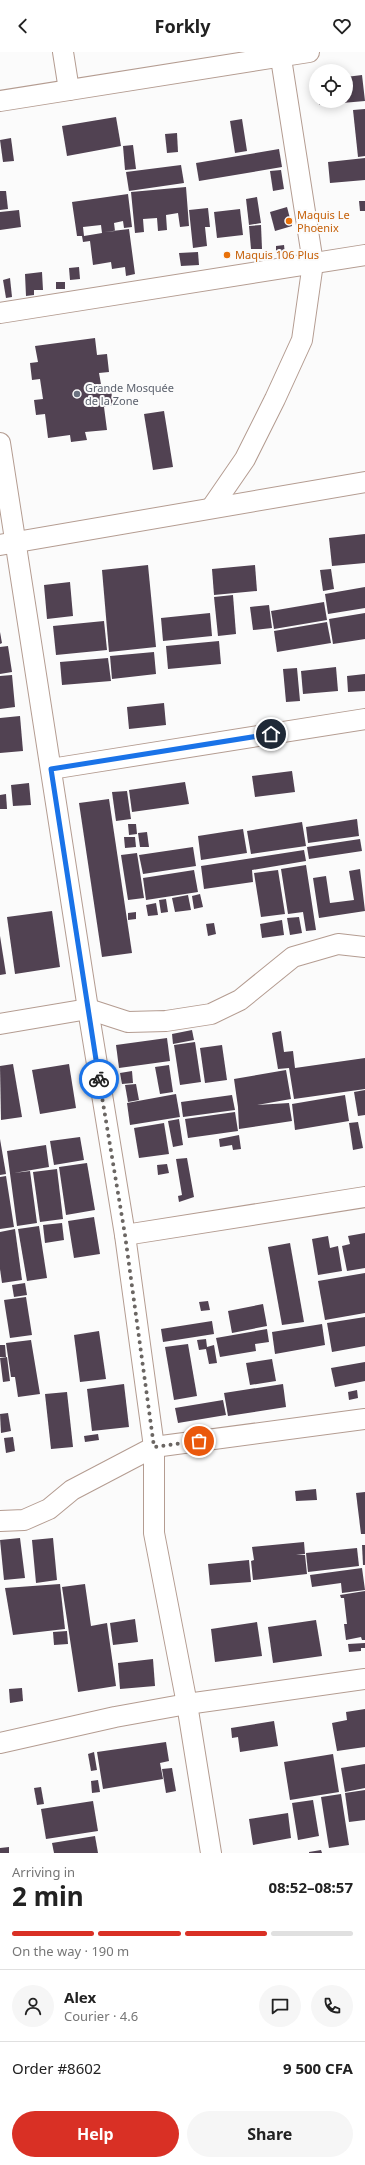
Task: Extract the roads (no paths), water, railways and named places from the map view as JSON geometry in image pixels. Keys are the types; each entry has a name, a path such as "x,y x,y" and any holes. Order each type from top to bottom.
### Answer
{"street":[{"path":"62,52 69,90"},
{"path":"0,101 280,54 309,52"},
{"path":"212,507 245,459 276,399 302,340 313,263 280,54"},
{"path":"0,313 365,255"},
{"path":"0,443 8,544 51,769 125,1235 154,1447 154,1533 187,1704 211,1853"},
{"path":"8,544 212,507 365,482"},
{"path":"51,769 365,719"},
{"path":"0,1024 88,1009 128,1022 166,1021 211,1014 240,1000 293,957 338,944 365,948"},
{"path":"125,1235 365,1197"},
{"path":"0,1521 24,1520 49,1509 72,1490 154,1447 365,1419"},
{"path":"0,1743 115,1717 187,1704 365,1679"}],"place":[{"name":"Maquis Le Phoenix","path":"289,221"},
{"name":"Maquis 106 Plus","path":"227,255"},
{"name":"Grande Mosquée de la Zone","path":"77,394"}]}
